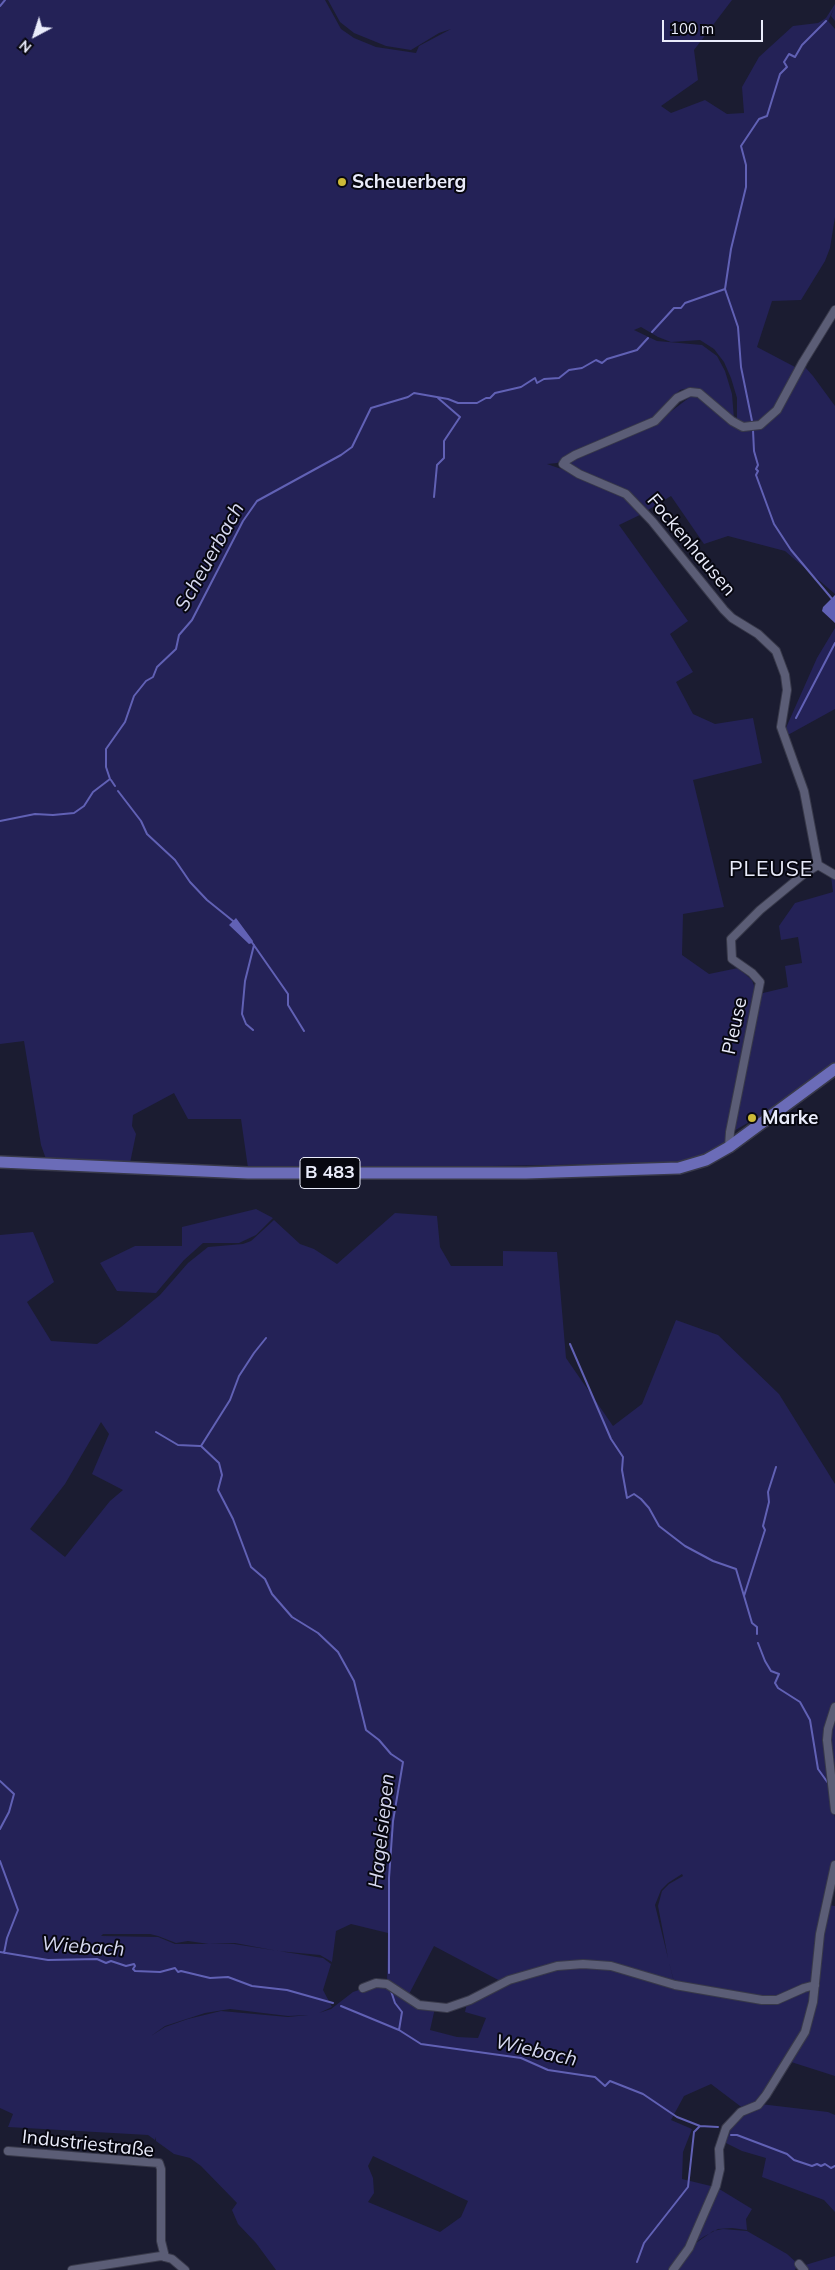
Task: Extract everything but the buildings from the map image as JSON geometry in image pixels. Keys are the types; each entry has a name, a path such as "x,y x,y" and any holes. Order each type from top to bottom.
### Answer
{"main road":[{"name":"B 483","path":"0,1162 248,1173 526,1173 679,1168 702,1162 729,1147 835,1069"}],"street":[{"name":"Fockenhausen","path":"818,865 804,791 781,727 787,690 785,675 776,651 758,634 732,618 724,610 652,521 626,494 580,474 564,464 565,461 574,455 655,421 677,398 690,392 699,393 743,427 752,427 764,422 777,410 835,310"},
{"path":"818,865 835,875"},
{"name":"Pleuse","path":"729,1147 730,1132 760,982 752,973 736,964 732,959 731,939 746,921 783,889 818,865"},
{"path":"835,1707 828,1729 835,1810"},
{"path":"673,2270 689,2248 719,2175 719,2149 724,2133 741,2112 758,2105 763,2100 798,2044 810,2020 820,1934 835,1865"},
{"path":"363,1988 376,1983 387,1984 412,2002 423,2006 446,2008 470,2000 509,1980 548,1968 580,1964 611,1966 675,1985 762,2000 777,2000 815,1985"},
{"name":"Industriestraße","path":"8,2151 158,2163 160,2169 161,2241 165,2257"},
{"path":"72,2270 165,2257 176,2262 185,2270"}],"shaded area":[{"path":"0,0 325,0 341,29 354,38 376,47 416,53 419,46 451,29 439,33 411,50 386,46 354,33 340,22 328,0 732,0 694,50 698,80 661,106 671,113 705,100 727,114 744,113 742,87 759,57 793,26 818,23 826,18 835,4 835,21 831,16 834,8 828,21 835,29 835,217 830,248 825,261 801,300 772,301 757,347 795,367 791,384 777,407 759,421 743,426 737,420 737,398 731,378 724,362 714,349 700,340 671,342 641,327 634,330 657,341 702,345 717,356 725,371 732,394 734,419 743,428 759,429 779,410 805,367 813,376 835,406 835,594 785,551 728,536 704,544 671,496 648,510 624,490 562,465 657,422 690,397 684,389 680,390 653,419 570,455 557,463 547,464 613,487 644,513 619,525 688,621 670,634 693,672 676,682 693,714 715,724 753,718 762,763 693,780 724,907 683,914 682,955 709,974 738,968 752,980 757,994 726,1143 706,1155 679,1162 663,1163 323,1169 248,1168 241,1119 188,1119 174,1093 133,1115 132,1126 136,1134 130,1163 46,1159 41,1145 24,1041 0,1044"},
{"path":"835,595 835,623 822,611 823,607"},
{"path":"835,628 835,709 786,736 785,730 817,658"},
{"path":"831,876 835,876 835,1062 775,1107 732,1132 759,994 788,987 785,966 802,963 798,937 781,940 779,926 795,903 833,892"},
{"path":"236,918 253,941 252,943 249,944 229,925"},
{"path":"256,1209 273,1218 256,1235 239,1243 203,1243 184,1260 156,1293 117,1291 100,1263 135,1246 182,1246 182,1227"},
{"path":"395,1213 437,1216 440,1247 451,1266 503,1266 503,1251 557,1252 566,1358 613,1426 642,1404 676,1320 718,1335 779,1394 835,1484 835,1704 826,1729 824,1749 835,1818 835,1860 819,1933 814,1984 777,1999 763,1999 776,2001 804,1989 814,1987 809,2019 766,2095 758,2103 744,2109 711,2084 684,2096 671,2120 692,2129 683,2152 682,2179 715,2187 689,2248 672,2270 276,2270 256,2243 238,2224 232,2210 237,2203 201,2166 190,2158 174,2154 156,2141 156,2137 155,2140 148,2135 8,2127 13,2114 0,2108 0,1235 33,1232 54,1282 27,1302 51,1341 97,1344 160,1295 188,1263 208,1247 243,1244 251,1241 274,1220 300,1244 314,1249 337,1264","holes":["101,1422 109,1434 92,1474 123,1490 110,1501 65,1557 30,1529 65,1484","682,1874 683,1876 669,1884 662,1891 658,1906 668,1958 655,1905 661,1890","351,1924 388,1933 387,1983 407,1998 434,1946 504,1983 467,2003 465,2012 486,2018 478,2038 457,2037 430,2030 435,2008 425,2008 412,2003 387,1984 376,1984 353,1992 331,2009 319,2013 332,2007 323,1990 331,1964 323,1958 279,1951 320,1955 332,1962 336,1931","103,1934 150,1934 176,1943 188,1941 209,1944 175,1944 158,1937 101,1936","235,1943 275,1950 234,1944 209,1944","669,1962 675,1985 756,1998 675,1986","230,2009 288,2016 308,2015 288,2017 221,2011 165,2027 151,2036 165,2026 205,2013","373,2156 468,2201 461,2217 440,2232 368,2202 374,2193 373,2178 368,2166"]},
{"path":"835,1710 835,1783 833,1782 830,1729"},
{"path":"828,1905 835,1906 835,2076 788,2061 799,2044 816,1985"},
{"path":"760,2104 828,2112 835,2115 835,2212 824,2200 762,2177 766,2158 742,2151 722,2141 734,2119"},
{"path":"716,2187 752,2209 746,2219 747,2230 718,2229 691,2246"},
{"path":"723,2229 747,2231 787,2254 798,2264 795,2270 673,2270 689,2248 713,2231"},
{"path":"835,2256 835,2270 805,2270 802,2266"}],"waterway":[{"path":"0,6 5,0"},
{"name":"Scheuerbach","path":"652,332 674,308 681,308 685,303 725,289 731,249 746,187 746,165 741,146 759,119 767,116 780,74 787,67 784,62 789,54 795,57 802,45 826,21"},
{"path":"725,289 738,327 741,367 752,421"},
{"name":"Scheuerbach","path":"0,821 35,814 74,813 84,806 93,792 110,779 106,767 106,749 125,722 134,696 146,681 153,677 157,667 176,649 179,635 192,620 243,521 257,501 341,455 352,447 371,408 408,397 414,393 448,399 458,403 477,403 490,398 495,393 521,387 535,378 537,383 544,379 559,378 569,370 582,368 596,360 602,363 607,359 637,350 648,338"},
{"path":"434,497 437,465 444,458 444,441 460,417 438,398"},
{"path":"753,430 754,451 758,465 756,475 774,524 791,550 833,600"},
{"path":"796,718 835,643"},
{"path":"111,780 115,786"},
{"path":"118,791 141,821 147,834 175,860 190,882 207,900 233,921"},
{"path":"251,941 288,994 288,1005 304,1031"},
{"path":"253,1030 246,1024 242,1014 245,981 254,945"},
{"name":"Hagelsiepen","path":"266,1338 239,1376 230,1400 201,1446 219,1463 222,1475 218,1490 233,1519 251,1567 265,1579 272,1594 292,1617 318,1633 338,1652 354,1681 366,1730 379,1740 391,1754 403,1762 393,1821 389,1878 389,1973"},
{"path":"570,1344 611,1439 623,1457 622,1470 627,1498 634,1494 641,1499 649,1508 659,1526 685,1546 713,1561 736,1569 752,1623 757,1627 757,1634"},
{"path":"156,1432 178,1445 200,1446"},
{"path":"744,1596 765,1530 763,1526 769,1502 768,1492 776,1467"},
{"path":"758,1643 771,1671 779,1674 775,1683 778,1688 800,1702 810,1720 818,1769 828,1783"},
{"path":"0,1781 14,1794 9,1812 0,1829"},
{"path":"0,1861 18,1910 7,1938 4,1953"},
{"name":"Wiebach","path":"0,1952 48,1960 97,1959 106,1963 111,1961 126,1966 134,1964 133,1969 135,1971 160,1972 175,1968 178,1972 181,1971 210,1978 228,1977 252,1986 287,1990 333,2003"},
{"name":"Hagelsiepen","path":"391,1991 395,2003 402,2012 399,2030"},
{"name":"Wiebach","path":"341,2006 399,2030 421,2044 521,2058 548,2070 595,2077 605,2086 610,2081 643,2094 677,2117 700,2126 718,2127"},
{"path":"637,2262 644,2243 688,2187 694,2132 700,2126"},
{"name":"Wiebach","path":"731,2135 737,2135 787,2154 794,2160 812,2166 817,2164 821,2166 825,2164 831,2168 835,2166"}],"place":[{"name":"Scheuerberg","path":"342,182"},
{"name":"Marke","path":"752,1118"}],"district":[{"name":"PLEUSE","path":"771,870"}]}
